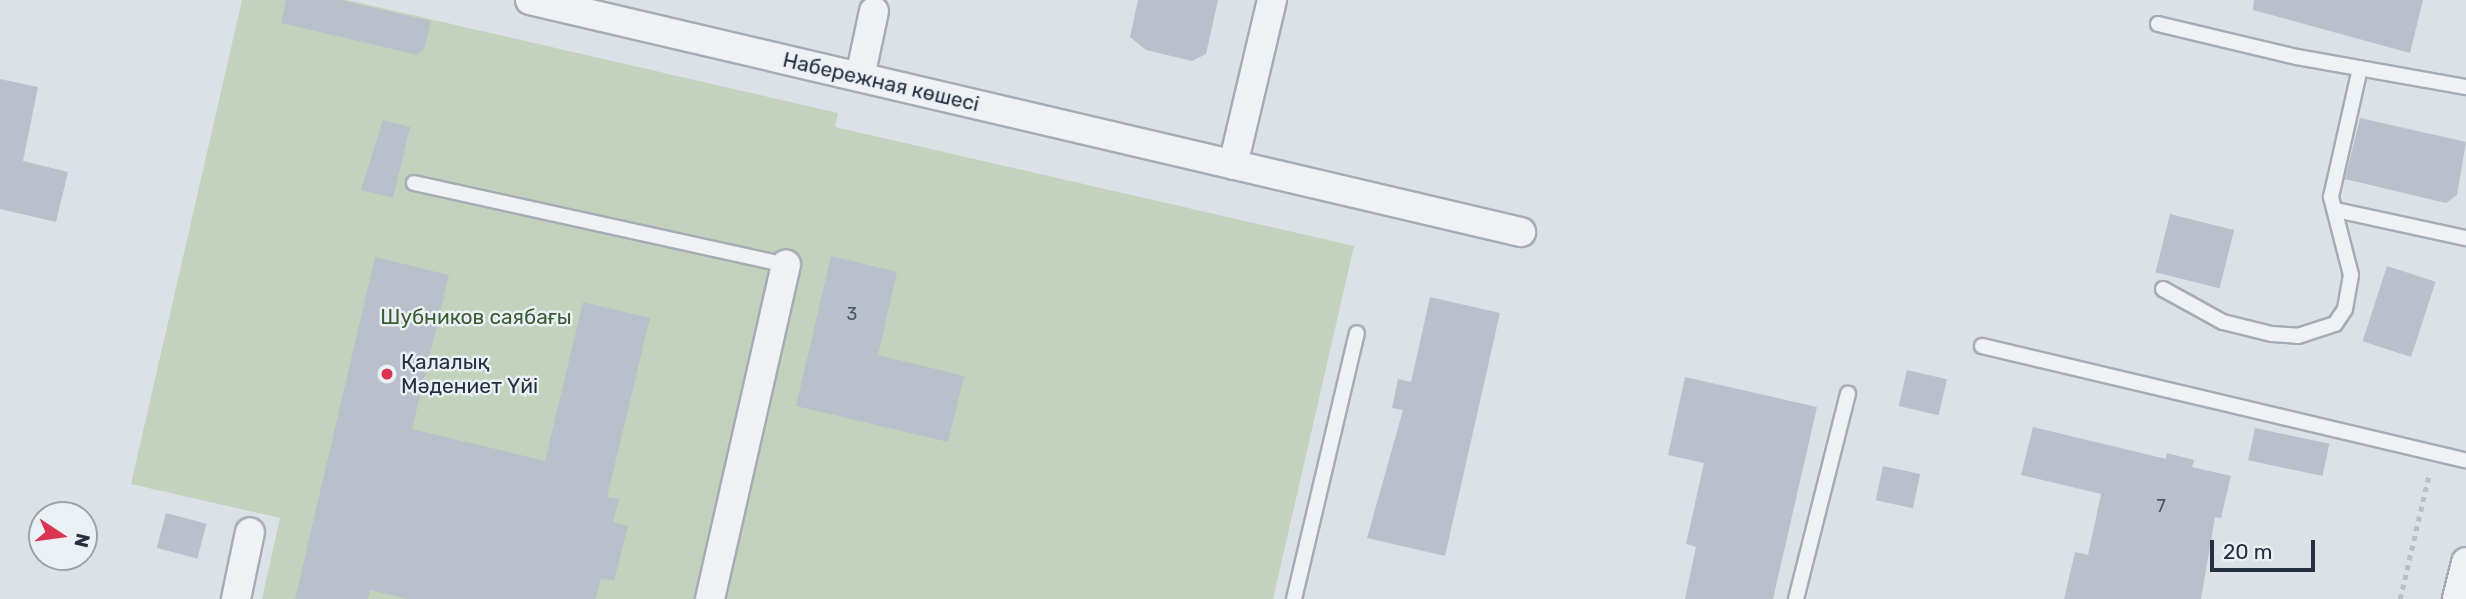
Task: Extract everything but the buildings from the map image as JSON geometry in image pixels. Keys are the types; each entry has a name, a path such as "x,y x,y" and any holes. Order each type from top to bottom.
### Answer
{"street":[{"name":"Набережная көшесі","path":"530,0 1521,232"},
{"path":"1233,165 1272,0"},
{"path":"860,77 876,6"},
{"path":"710,599 786,265"},
{"path":"236,599 250,532"},
{"path":"2457,599 2466,562"}],"lane":[{"path":"2158,24 2360,68 2466,87"},
{"path":"2163,289 2223,322 2272,334 2323,332 2345,309 2351,275 2331,197 2360,68"},
{"path":"414,183 786,265"},
{"path":"2336,210 2466,238"},
{"path":"1294,599 1357,332"},
{"path":"1982,346 2466,460"},
{"path":"1796,599 1848,393"}],"path":[{"path":"2400,599 2434,453"}],"green space":[{"name":"Шубников саябағы","path":"242,0 347,0 838,113 835,127 1354,246 1273,599 262,599 280,518 131,484"}],"place":[{"name":"Қалалық Мәдениет Үйі","path":"387,374"}]}
